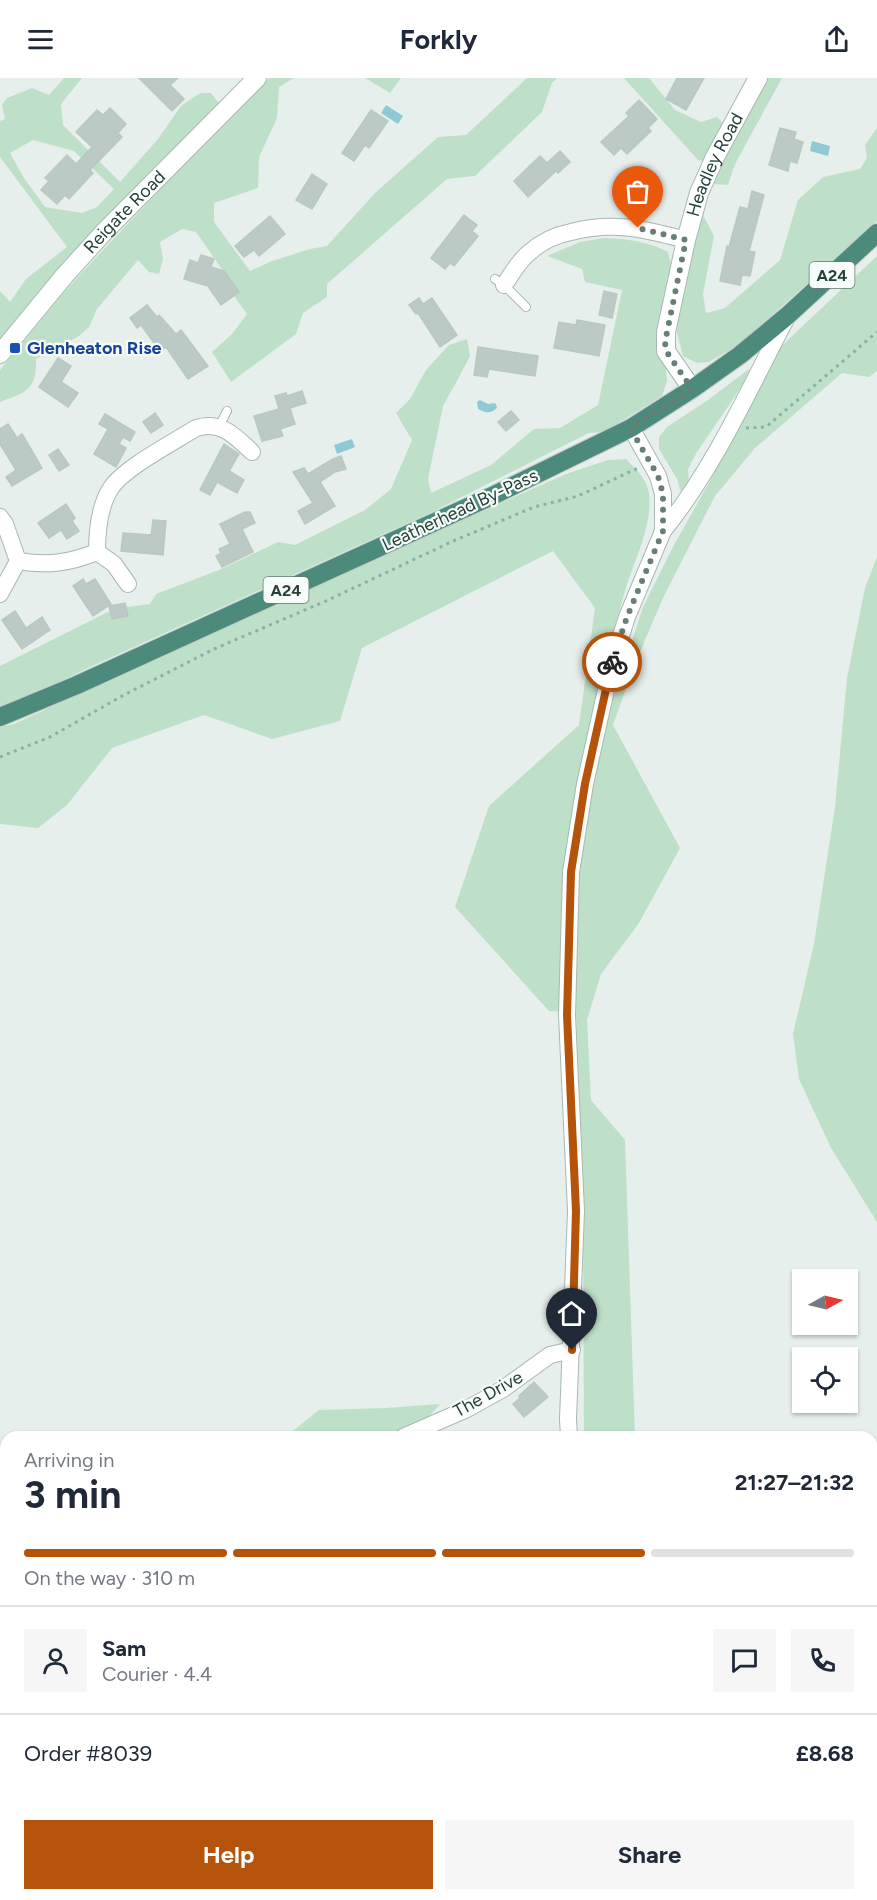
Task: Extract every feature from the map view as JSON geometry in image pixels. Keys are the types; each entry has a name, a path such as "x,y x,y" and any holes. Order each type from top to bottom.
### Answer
{"highway":[{"name":"Leatherhead By-Pass","path":"0,717 77,685 492,496 630,428 740,355 787,316 877,233"}],"main road":[{"name":"Reigate Road","path":"0,354 65,275 105,231 257,78"},
{"name":"Headley Road","path":"692,389 666,351 665,342 686,240 699,194 715,157 758,78"}],"street":[{"path":"500,282 540,243 566,233 592,227 624,226 686,240"},
{"path":"569,1431 576,1211 567,1015 571,872 585,784 612,663 627,617 663,531 679,511 729,429 787,316"},
{"path":"97,552 99,520 111,488 120,478 143,461 196,428 205,425 219,427 252,452"},
{"path":"630,428 658,476 663,494 663,531"},
{"path":"0,517 5,524 18,561 0,594"},
{"path":"18,561 36,564 57,563 75,560 97,552"},
{"path":"97,552 114,564 128,584"},
{"name":"The Drive","path":"416,1431 503,1389 550,1354 572,1350"}],"lane":[{"path":"500,282 526,307"},
{"path":"219,427 227,411"}],"path":[{"path":"729,429 765,428 877,332"},
{"path":"0,757 50,737 122,696 214,649 534,507 578,496 651,462"}],"green space":[{"path":"64,78 82,78 61,104 63,125 120,182 158,139 181,106 200,93 211,93 222,107 0,343 0,291 10,302 26,279 67,247 0,157 0,121 5,119 2,105 7,98 32,88 49,95","holes":["33,140 74,151 114,189 97,207 82,213 45,207 24,178 10,153"]},
{"path":"269,78 294,78 279,87 277,118 259,157 258,188 214,203 214,222 250,271 272,261 327,246 375,193 438,137 466,135 527,78 557,78 552,83 542,112 475,176 447,179 327,284 327,297 303,313 296,334 231,382 212,352 232,334 247,314 234,296 238,292 196,232 182,229 160,242 163,259 159,274 149,272 138,260 97,309 89,327 79,336 36,359 32,384 23,392 0,402 0,370 61,295 212,134"},
{"path":"365,78 401,78 390,93"},
{"path":"624,78 649,78 675,110 701,122 717,117 723,123 704,161 698,160"},
{"path":"768,78 782,78 735,164 728,185 713,184 736,135"},
{"path":"877,128 877,221 740,344 709,362 697,363 683,356 675,325 696,222 703,215 714,236 703,294 706,313 725,308 780,260 798,200 823,177 860,169 867,158 865,145"},
{"path":"604,238 637,241 668,252 673,274 660,353 666,368 667,381 662,396 604,432 589,433 432,512 12,704 0,707 0,666 110,611 112,619 127,616 126,607 150,604 156,594 219,570 278,542 295,545 365,510 391,489 412,440 396,413 410,399 426,370 449,345 467,339 470,356 443,406 428,479 431,493 491,465 534,429 560,428 598,405 622,290 585,282 582,269 547,256 580,242"},
{"path":"877,256 877,371 869,377 842,373 755,448 715,496 663,598 634,666 613,725 680,848 639,923 601,974 587,1020 591,1100 625,1140 635,1431 584,1431 583,1209 576,1012 549,1011 455,907 489,806 579,725 595,608 553,551 362,648 340,721 272,739 204,715 112,748 67,805 38,828 0,824 0,727 14,724 307,589 566,474 608,460 626,459 646,483 649,493 648,518 620,607 590,721 605,724 643,607 710,481 773,354"},
{"path":"749,369 748,377 688,469 689,483 685,490 680,490 677,479 659,449 659,437 667,427"},
{"path":"877,557 877,1222 831,1148 799,1079 793,1034 814,944 835,807 847,678 865,588"},
{"path":"440,1404 427,1419 396,1431 293,1431 319,1410"}],"water":[{"path":"386,105 403,116 398,124 381,113"},
{"path":"812,141 830,146 828,156 810,151"},
{"path":"480,400 488,404 494,403 497,408 490,412 478,409 477,402"},
{"path":"352,439 355,447 337,454 334,445"}],"building":[{"path":"139,78 178,78 170,85 184,99 172,111"},
{"path":"677,78 704,78 686,110 666,99"},
{"path":"639,100 657,119 648,128 651,131 627,154 621,148 614,155 601,142 629,116 626,113"},
{"path":"110,108 126,124 118,133 122,137 90,170 93,173 69,199 65,195 57,204 41,190 49,181 45,178 67,155 76,164 92,147 76,132 97,110 103,115"},
{"path":"371,110 388,121 369,148 365,145 354,161 342,153"},
{"path":"780,128 796,132 794,139 803,142 797,163 790,161 788,171 769,165"},
{"path":"560,151 570,162 558,173 556,171 528,197 514,181 540,156 547,163"},
{"path":"312,174 327,184 312,209 296,200"},
{"path":"752,191 764,195 749,251 755,252 750,276 742,275 740,285 720,281 727,246 729,247 740,207 748,209"},
{"path":"464,215 477,225 472,231 478,236 454,266 450,263 445,269 431,258"},
{"path":"270,216 285,234 259,256 254,250 244,257 235,246"},
{"path":"201,255 214,259 211,267 224,271 239,292 221,305 208,286 184,279 190,260 198,263"},
{"path":"604,291 617,294 612,318 599,315"},
{"path":"419,298 423,304 432,298 457,335 440,347 418,313 416,314 409,305"},
{"path":"147,305 176,334 181,330 208,366 188,379 166,347 160,351 141,325 137,328 130,318"},
{"path":"577,320 605,325 599,356 554,348 559,322 576,325"},
{"path":"478,347 538,356 535,376 489,369 487,377 474,375"},
{"path":"58,358 71,366 61,382 78,393 68,407 39,387"},
{"path":"302,391 306,403 290,408 295,424 280,429 283,436 262,441 254,416 279,409 275,396 286,393 287,396"},
{"path":"511,411 519,420 506,431 498,422"},
{"path":"155,413 163,425 151,433 143,422"},
{"path":"105,414 135,432 130,441 123,437 119,444 126,448 116,467 94,454 108,429 99,424"},
{"path":"8,424 17,438 22,434 42,468 12,486 6,477 16,470 0,444 0,429"},
{"path":"224,444 239,454 229,471 244,480 237,493 217,482 210,495 200,490"},
{"path":"58,449 69,465 59,471 49,455"},
{"path":"341,456 346,469 335,472 320,482 335,506 305,524 298,511 313,503 293,472 304,468 308,474"},
{"path":"66,504 75,518 72,521 79,531 67,539 61,530 49,538 38,523"},
{"path":"245,512 250,512 255,523 242,529 253,552 222,567 216,556 221,553 219,549 230,544 220,524"},
{"path":"153,520 166,521 163,555 121,551 123,533 151,535"},
{"path":"83,579 86,584 95,579 111,604 93,616 73,586"},
{"path":"125,603 128,616 112,619 109,606"},
{"path":"15,611 26,628 42,617 50,630 22,649 2,620"},
{"path":"534,1382 548,1397 524,1417 513,1404"}],"way so far":[{"path":"612,662 627,617 663,531 663,494 658,476 630,428 692,389 666,351 665,342 686,240 638,228"}],"place":[{"name":"Glenheaton Rise","path":"15,348"}],"route":[{"path":"572,1350 576,1211 567,1015 571,872 585,784 612,662"}]}
